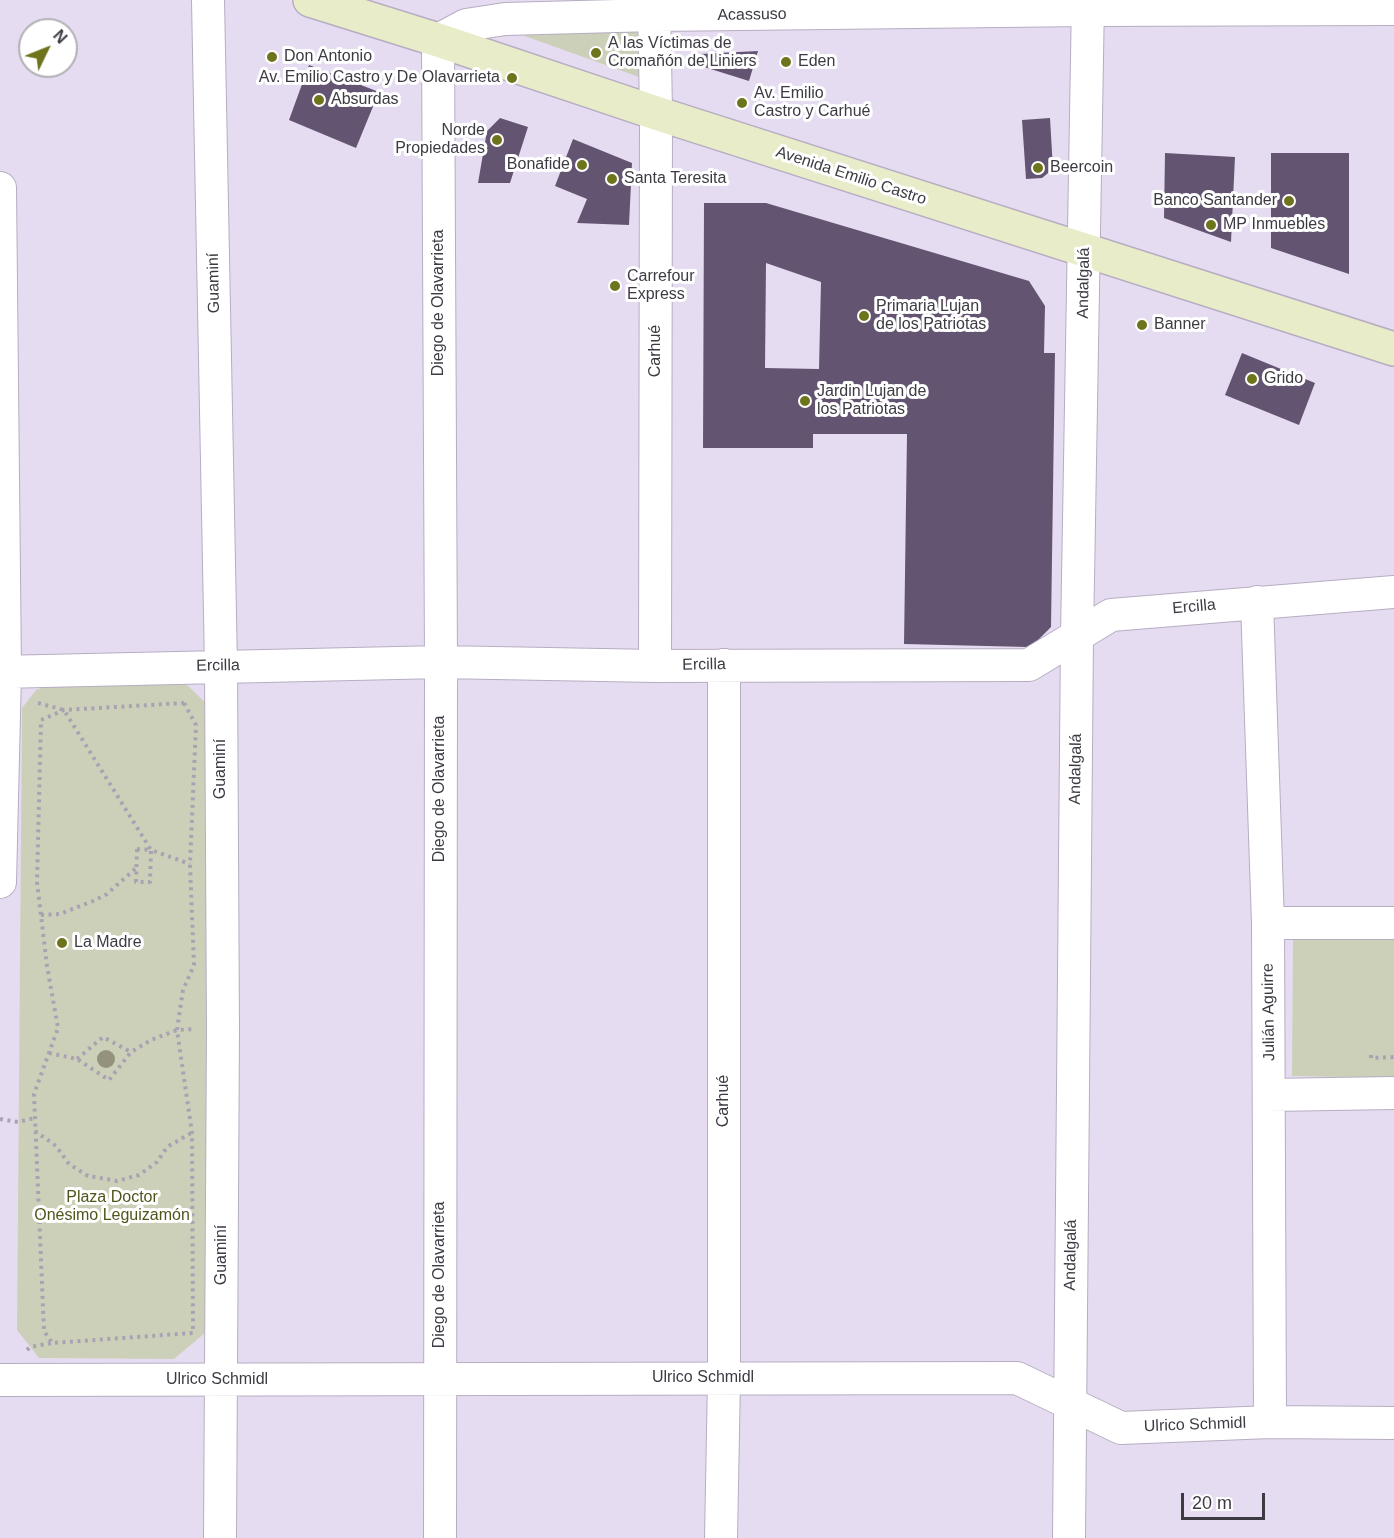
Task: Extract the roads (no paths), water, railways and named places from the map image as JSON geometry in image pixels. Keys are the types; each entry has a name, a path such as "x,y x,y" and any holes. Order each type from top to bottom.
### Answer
{"main road":[{"name":"Avenida Emilio Castro","path":"310,0 1394,349"}],"street":[{"name":"Guaminí","path":"208,0 221,666 223,1030 220,1538"},
{"name":"Acassuso","path":"438,40 466,25 505,19 654,8 1088,5 1394,9"},
{"name":"Andalgalá","path":"1069,1538 1077,636 1088,5"},
{"name":"Carhué","path":"654,8 656,113 655,666"},
{"name":"Diego de Olavarrieta","path":"438,40 441,662 440,1538"},
{"path":"0,188 3,672 0,882"},
{"name":"Ercilla","path":"3,672 441,662 655,666 1029,665 1111,615 1394,592"},
{"name":"Julián Aguirre","path":"1257,602 1268,922 1270,1422"},
{"name":"Carhué","path":"721,1538 724,1378 724,665"},
{"path":"1268,922 1394,923"},
{"path":"1269,1095 1394,1093"},
{"name":"Ulrico Schmidl","path":"0,1380 1017,1378 1121,1428 1270,1422 1394,1423"}],"place":[{"name":"A las Víctimas de Cromañón de Liniers","path":"596,53"},
{"name":"Don Antonio","path":"272,57"},
{"name":"Eden","path":"786,62"},
{"name":"Av. Emilio Castro y De Olavarrieta","path":"512,78"},
{"name":"Absurdas","path":"319,100"},
{"name":"Av. Emilio Castro y Carhué","path":"742,103"},
{"name":"Norde Propiedades","path":"497,140"},
{"name":"Bonafide","path":"582,165"},
{"name":"Beercoin","path":"1038,168"},
{"name":"Santa Teresita","path":"612,179"},
{"name":"Banco Santander","path":"1289,201"},
{"name":"MP Inmuebles","path":"1211,225"},
{"name":"Carrefour Express","path":"615,286"},
{"name":"Primaria Lujan de los Patriotas","path":"864,316"},
{"name":"Banner","path":"1142,325"},
{"name":"Grido","path":"1252,379"},
{"name":"Jardin Lujan de los Patriotas","path":"805,401"},
{"name":"La Madre","path":"62,943"}],"park label":[{"name":"Plaza Doctor Onésimo Leguizamón","path":"112,1207"}]}
